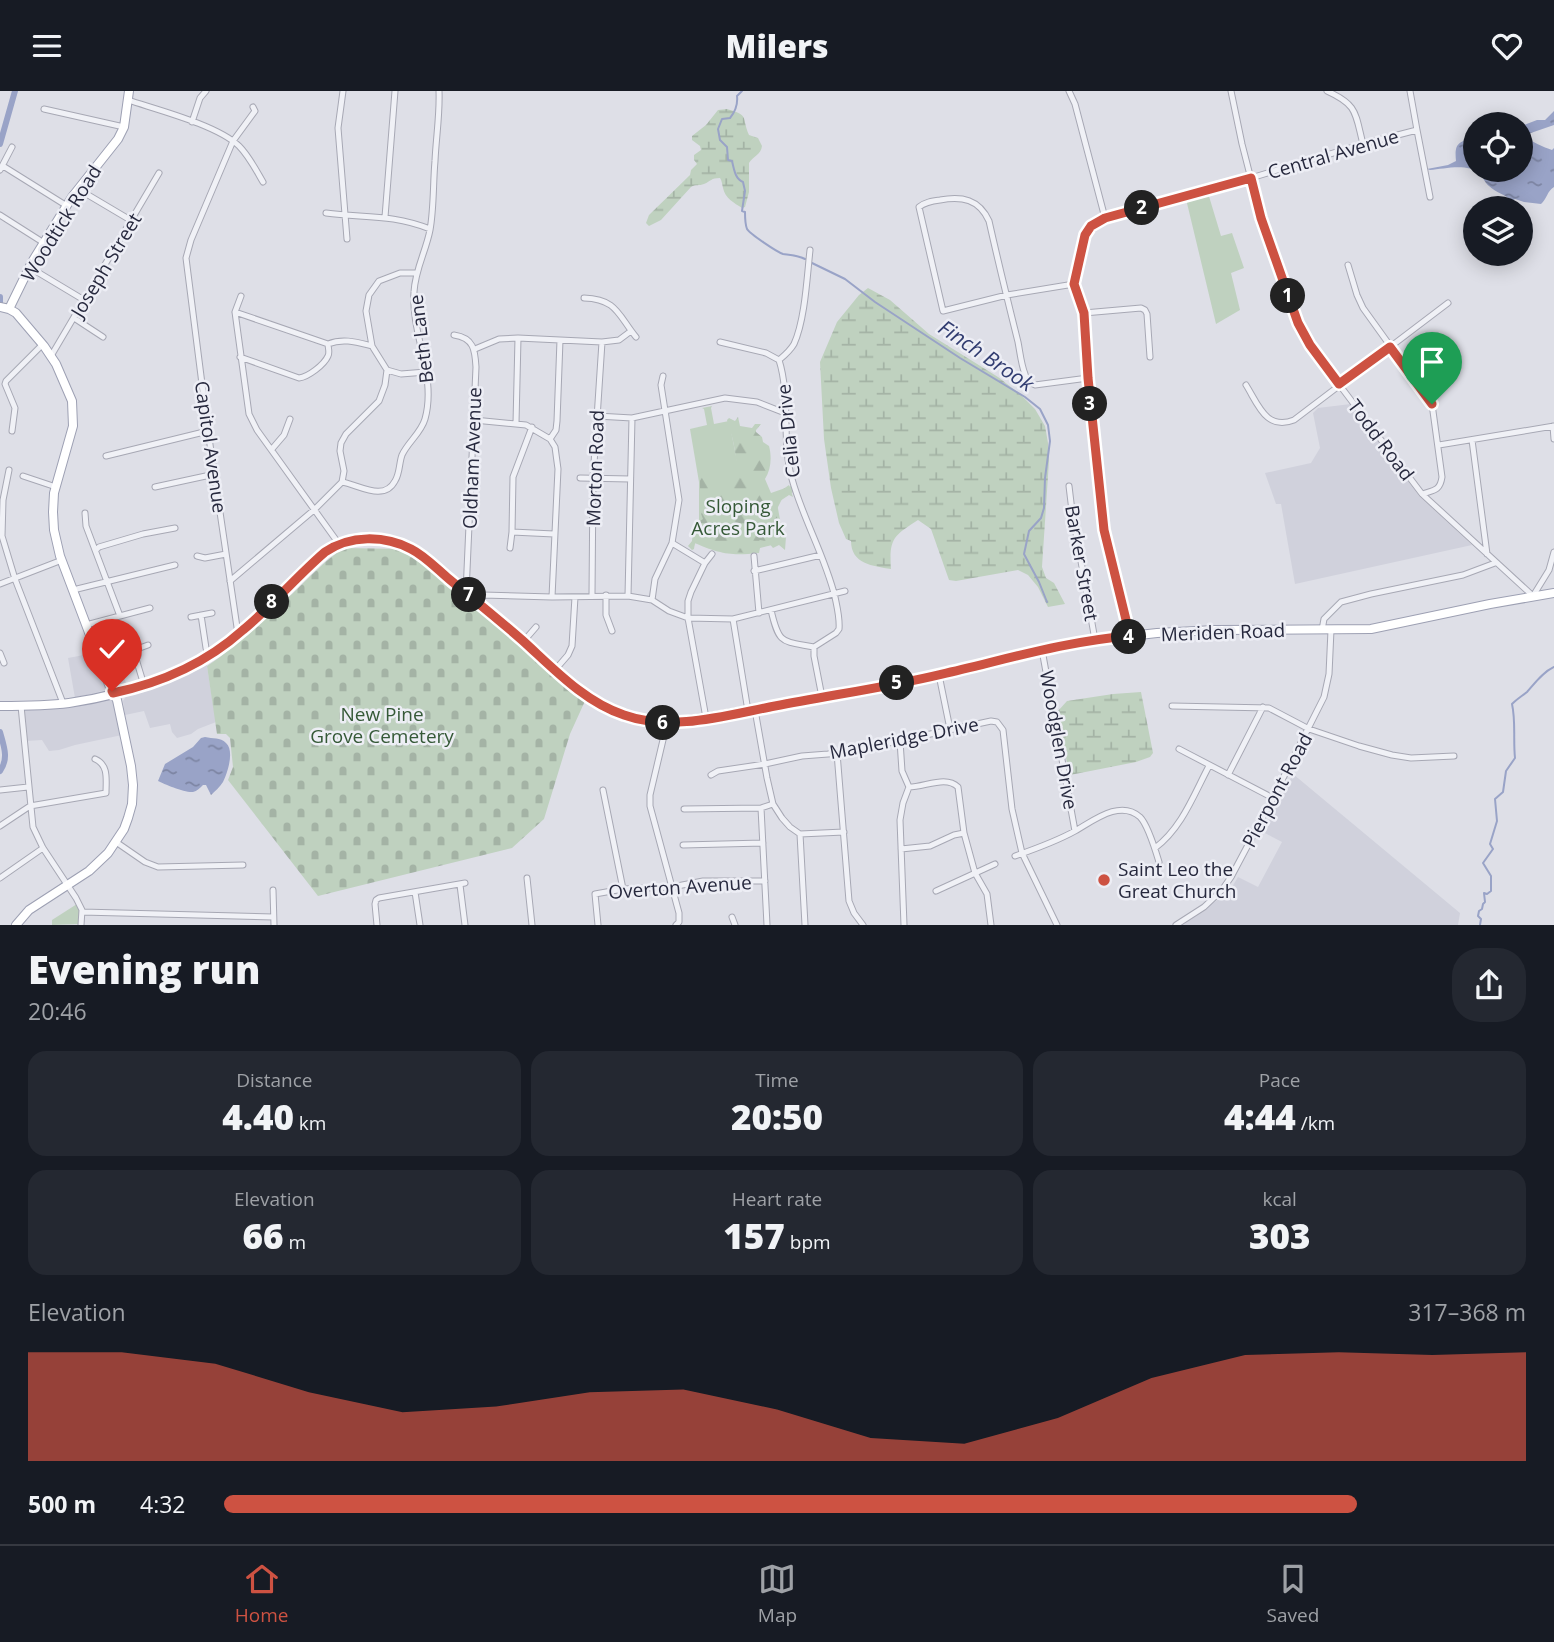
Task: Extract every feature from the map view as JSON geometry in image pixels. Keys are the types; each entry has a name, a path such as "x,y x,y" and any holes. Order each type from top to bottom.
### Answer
{"main road":[{"name":"Woodtick Road","path":"4,308 67,206 124,127 129,96"},
{"path":"4,308 16,313 43,344 71,397 74,415 72,432 53,505 55,540 110,687 117,698 133,785 128,818 116,842 97,864 29,910 16,925"},
{"name":"Meriden Road","path":"0,706 63,703 144,685 182,670 209,656 238,634 325,552 339,544 355,540 375,539 409,548 590,698 619,714 667,723 939,675 1096,640 1215,630 1381,628 1554,593"}],"street":[{"path":"192,122 200,99 206,91"},
{"path":"342,91 338,128 347,239"},
{"path":"385,217 395,91"},
{"name":"Beth Lane","path":"342,482 379,492 387,489 398,474 403,453 418,434 424,421 426,372 413,308 416,273 430,229 439,91"},
{"path":"1069,91 1075,104 1105,218 1091,226 1085,235 1074,284 1084,313 1104,530 1130,636"},
{"name":"Todd Road","path":"1231,91 1261,218 1298,323 1310,345 1422,494 1533,596"},
{"path":"1327,91 1349,103 1355,113 1363,144"},
{"name":"Central Avenue","path":"1105,218 1417,130 1410,91"},
{"path":"129,96 227,136 242,149 263,182"},
{"path":"233,141 255,111 253,107"},
{"path":"44,109 124,127"},
{"path":"1417,130 1430,197"},
{"name":"Capitol Avenue","path":"233,141 186,258 238,634"},
{"path":"12,147 2,168 67,206"},
{"name":"Joseph Street","path":"51,356 159,173"},
{"path":"78,190 132,221"},
{"path":"1074,284 1007,295 943,311 919,207 949,198 966,199 978,204 984,211 989,221 1007,295 1025,376 1030,383 1035,385 1088,378"},
{"path":"326,213 385,217 430,229"},
{"path":"0,215 44,243"},
{"path":"779,360 789,352 795,342 810,250"},
{"path":"1348,265 1363,308 1432,404 1442,477 1441,485 1437,489 1422,494"},
{"path":"29,267 84,300"},
{"path":"230,581 315,509 342,482 345,471 340,451 341,443 346,434 379,401 385,384 387,370 372,345 366,311 369,295 379,281 400,273 416,273"},
{"path":"241,296 235,312 249,414 339,544"},
{"path":"584,297 607,302 618,311 636,337"},
{"path":"1247,385 1270,421 1286,424 1448,303"},
{"path":"1084,313 1141,308 1147,314 1150,357"},
{"path":"235,312 328,344 347,340 372,345"},
{"path":"74,318 103,337"},
{"path":"454,335 467,340 475,349 499,339 602,342 619,340 631,331"},
{"path":"516,423 518,338"},
{"path":"550,439 557,421 560,340"},
{"name":"Morton Road","path":"592,595 593,479 602,342"},
{"name":"Celia Drive","path":"720,342 766,353 779,360 782,368 791,477 831,581 840,624 836,633 814,647"},
{"path":"12,431 15,408 6,381 43,344"},
{"path":"240,357 304,378 328,357 328,344"},
{"name":"Oldham Avenue","path":"466,593 475,349"},
{"path":"387,370 401,375 426,372"},
{"path":"652,600 654,579 672,543 679,500 664,411 661,385 663,376"},
{"path":"597,415 632,418 725,398 757,402 785,413"},
{"path":"628,596 632,418"},
{"path":"272,449 284,435 290,419"},
{"path":"474,420 516,423 532,428 550,439 555,447 558,469 552,597"},
{"path":"1439,445 1554,426 1554,439"},
{"path":"510,548 513,477 532,428"},
{"path":"106,456 208,431"},
{"path":"1472,440 1487,555"},
{"path":"9,470 2,536 15,579 63,703"},
{"path":"155,487 215,474"},
{"path":"23,476 56,487"},
{"path":"580,478 630,479"},
{"name":"Barker Street","path":"1069,486 1096,640"},
{"path":"85,513 86,526 120,616"},
{"path":"96,550 143,534 175,529"},
{"path":"512,532 554,534"},
{"path":"672,543 705,563"},
{"path":"1533,596 1549,570 1554,551"},
{"path":"197,556 205,558 226,554"},
{"path":"706,718 688,618 688,601 705,563 712,554"},
{"path":"754,571 821,555"},
{"path":"754,556 759,613"},
{"path":"0,584 62,560"},
{"path":"1326,630 1324,619 1341,603 1463,575 1495,563"},
{"path":"73,590 175,565"},
{"path":"474,600 483,595 628,596 652,600 669,611 688,618 733,619 845,591"},
{"path":"606,595 606,615 612,631"},
{"path":"555,670 572,646 575,597"},
{"path":"86,625 150,608"},
{"path":"771,610 779,637 814,647 821,697"},
{"path":"191,617 212,613"},
{"path":"201,615 209,656"},
{"path":"733,619 751,710 774,804 782,818 800,834 844,832"},
{"path":"523,642 536,627"},
{"name":"Pierpont Road","path":"1176,925 1204,907 1231,877 1321,706 1329,674 1326,630"},
{"path":"144,685 136,659 137,649 148,645"},
{"name":"Woodglen Drive","path":"1042,650 1075,831"},
{"path":"0,653 4,663"},
{"path":"939,675 950,729"},
{"path":"21,706 33,827 43,848 76,898 82,912 81,925"},
{"path":"1172,706 1269,708 1309,729 1392,755 1410,758 1454,756"},
{"path":"1227,775 1263,707"},
{"name":"Mapleridge Drive","path":"711,775 718,771 802,756 837,753 990,721 998,722 1002,727 1012,809 1022,853 1057,925"},
{"path":"667,723 650,795 650,806 679,913 677,923"},
{"path":"900,741 902,771 909,787 900,820 904,925"},
{"path":"1179,749 1273,798"},
{"path":"837,753 849,901 863,925"},
{"path":"0,826 30,806 106,793 105,767 96,759"},
{"path":"1155,848 1167,840 1175,829 1209,766"},
{"path":"909,787 946,781 953,782 958,787 964,833 975,873 987,894 989,924"},
{"path":"0,790 28,787"},
{"path":"603,790 623,889"},
{"path":"684,809 761,809 774,804"},
{"path":"761,809 766,925"},
{"path":"1015,856 1075,831 1093,819 1127,810 1140,817 1159,862"},
{"path":"901,849 930,846 964,833"},
{"path":"800,834 805,925"},
{"path":"116,842 145,862 158,867 243,865"},
{"path":"683,845 763,843"},
{"path":"0,878 43,848"},
{"path":"936,891 995,864"},
{"path":"527,878 532,925"},
{"name":"Overton Avenue","path":"598,925 595,894 623,889 672,887 702,881 765,881"},
{"path":"377,925 374,904 376,900 463,884 464,925"},
{"path":"82,912 273,921 273,890"},
{"path":"415,892 419,925"},
{"path":"188,916 188,925"},
{"path":"732,917 735,925"}],"shaded area":[{"path":"1351,404 1419,496 1472,545 1295,584 1281,504 1276,504 1265,473 1311,463 1320,448 1313,413 1318,408"},
{"path":"112,643 127,686 115,689 98,647"},
{"path":"94,653 106,690 75,698 68,658"},
{"path":"206,660 216,722 177,738 170,724 150,728 144,711 125,715 123,701 129,692 185,673"},
{"path":"113,700 122,735 49,751 42,740 26,741 26,709"},
{"path":"1293,774 1460,913 1458,925 1181,925 1229,892 1238,877 1258,887 1282,842 1263,832"}],"green space":[{"path":"727,109 744,117 749,135 758,138 762,146 749,163 749,192 745,207 742,208 730,200 724,192 720,178 691,187 661,220 649,226 646,223 649,215 690,175 697,164 694,155 701,150 692,140 692,136 706,125 718,110"},
{"path":"1208,193 1221,236 1232,233 1244,268 1231,273 1240,310 1216,324 1186,199"},
{"path":"868,288 890,300 929,334 998,377 1035,409 1045,426 1049,461 1042,567 1046,578 1054,583 1065,604 1048,607 1038,587 1028,575 1018,570 949,580 931,529 918,520 894,539 891,569 864,563 855,555 851,541 846,539 839,523 831,488 824,439 820,362 837,322"},
{"name":"Sloping Acres Park","path":"712,406 714,424 729,421 739,471 772,497 789,485 793,497 789,495 777,503 784,542 760,548 759,553 725,553 692,542 699,519 699,482 690,429 707,425 702,408"},
{"name":"Sloping Acres Park","path":"738,417 740,426 752,428 755,424 761,424 756,432 769,446 769,472 765,479 771,493 791,486 793,492 782,499 775,513 786,537 785,550 779,545 773,548 768,542 760,540 752,547 751,553 728,552 707,548 703,535 697,539 694,549 688,546 692,541 694,525 703,519 700,511 700,474 705,481 718,483 728,482 739,475 727,420 729,418 735,421"},
{"name":"New Pine Grove Cemetery","path":"344,548 403,549 413,554 585,701 570,734 544,819 512,848 318,896 228,780 233,767 230,738 226,734 217,734 207,666"},
{"path":"1141,692 1153,753 1150,757 1070,775 1058,711 1067,701"},
{"path":"77,904 79,924 52,925 52,920"}],"water":[{"path":"1554,111 1554,125 1533,132 1533,122 1545,120"},
{"path":"1463,141 1463,168 1427,169 1456,161 1459,144"},
{"path":"1533,142 1552,150 1554,148 1554,187 1541,204 1533,203 1533,196 1504,196 1486,182 1533,182"},
{"path":"205,737 224,741 230,751 225,778 211,795 206,785 189,792 158,781 165,764"}],"waterway":[{"path":"0,144 15,91"},
{"name":"Finch Brook","path":"742,91 737,96 737,105 730,118 722,119 718,129 720,140 727,147 728,160 732,161 737,176 743,182 745,191 742,211 745,212 747,229 780,253 805,259"},
{"name":"Finch Brook","path":"812,263 845,279 875,302 1040,409 1048,425 1050,441 1044,508 1041,518 1029,531 1024,554 1047,602"},
{"path":"0,297 0,303"},
{"path":"1480,925 1481,919 1478,916 1485,902 1484,893 1491,891 1491,876 1483,863 1493,849 1490,844 1497,821 1495,799 1503,792 1506,771 1515,758 1512,704 1554,667"},
{"path":"0,732 5,757 0,771"}],"place":[{"name":"Saint Leo the Great Church","path":"1104,880"}],"route":[{"path":"112,691 113,693 153,682 209,656 244,629 325,552 339,544 365,539 396,543 416,552 590,698 619,714 656,722 684,722 755,710 939,675 1042,650 1130,636 1104,530 1084,313 1074,284 1085,235 1091,226 1105,218 1251,178 1261,218 1298,323 1310,345 1339,384 1390,347 1432,404"}]}
